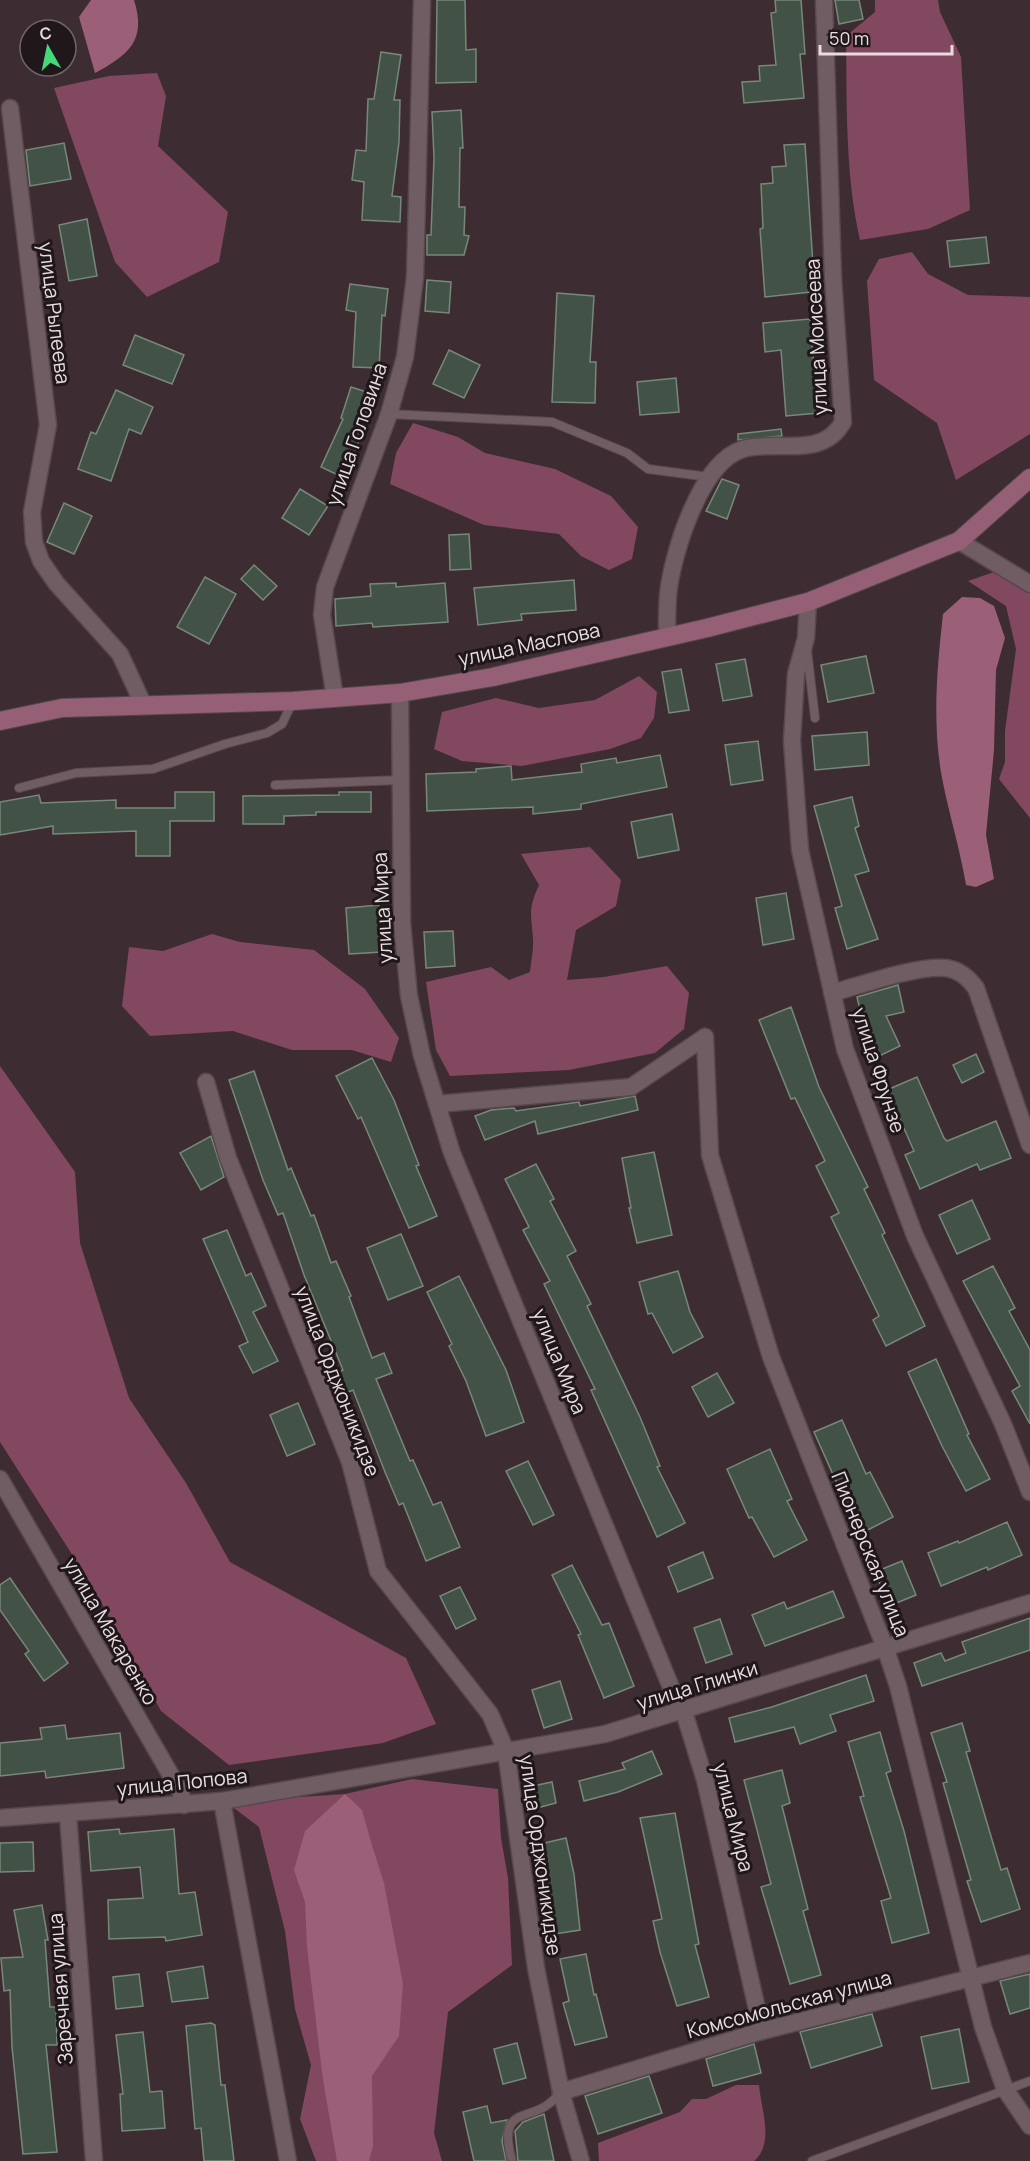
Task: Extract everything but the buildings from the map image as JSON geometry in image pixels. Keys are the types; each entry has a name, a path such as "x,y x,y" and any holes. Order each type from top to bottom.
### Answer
{"main road":[{"name":"улица Маслова","path":"0,721 62,708 292,701 400,693 493,677 666,637 808,602 958,541 1030,478"}],"street":[{"name":"улица Головина","path":"335,698 322,615 325,587 389,414 405,357 415,277 422,0"},
{"name":"улица Моисеева","path":"666,637 668,593 681,536 709,477 722,461 742,449 821,443 836,435 843,422 833,278 824,0"},
{"name":"улица Рылеева","path":"10,108 48,425 32,512 34,542 41,561 56,583 120,654 143,704"},
{"path":"958,541 1030,584"},
{"name":"улица Фрунзе","path":"808,602 806,638 796,674 792,741 798,828 800,850 845,1049 915,1236 1003,1424 1030,1492"},
{"name":"улица Мира","path":"400,693 402,923 409,996 422,1056 457,1164 675,1697 684,1712 705,1780 762,2031"},
{"path":"832,993 918,971 946,968 964,974 976,988 1030,1145"},
{"name":"Пионерская улица","path":"437,1104 631,1087 705,1037 710,1155 771,1358 886,1650 898,1686 983,2027 1005,2089 1030,2126"},
{"name":"улица Орджоникидзе","path":"207,1082 228,1158 350,1462 378,1572 490,1714 506,1751 536,1968 561,2092 581,2161"},
{"name":"улица Макаренко","path":"0,1479 180,1791 184,1805"},
{"name":"улица Глинки","path":"368,1776 605,1734 886,1650 1030,1603"},
{"name":"улица Попова","path":"0,1818 68,1815 222,1801 368,1776"},
{"path":"222,1801 288,2161"},
{"name":"Заречная улица","path":"68,1815 94,2161"},
{"name":"Комсомольская улица","path":"561,2092 762,2031 1030,1963"}],"lane":[{"path":"389,414 552,422 627,453 648,469 709,477"},
{"path":"806,638 815,718"},
{"path":"19,789 76,773 153,769 225,744 267,734 282,724 292,701"},
{"path":"275,785 399,780"},
{"path":"812,2161 1030,2081"},
{"path":"512,2161 506,2139 508,2127 520,2116 552,2105 561,2092"}],"shaded area":[{"path":"91,0 134,0 138,26 132,45 125,53 95,73 79,17"},
{"path":"875,0 938,0 940,12 961,57 970,210 928,229 860,240 849,164 846,36 875,12"},
{"path":"157,73 166,96 158,146 228,212 219,262 147,297 115,262 54,88 109,76"},
{"path":"912,252 928,274 968,295 1030,297 1030,434 956,480 937,423 874,380 867,281 879,259"},
{"path":"413,423 458,437 485,453 555,469 611,496 638,527 632,559 609,570 581,556 559,534 484,525 390,484 396,453"},
{"path":"994,572 1030,592 1030,818 999,779 1005,762 1005,731 1016,649 1006,606 968,581"},
{"path":"962,597 980,598 994,606 1005,638 996,670 994,750 986,835 994,879 976,887 966,885 942,778 936,717 937,675 943,614"},
{"path":"639,676 657,692 654,718 641,738 610,749 522,766 462,761 434,749 442,712 496,698 539,708 595,700"},
{"path":"590,847 621,880 616,906 576,930 567,980 604,977 667,966 689,993 684,1029 655,1053 569,1070 450,1076 436,1050 426,982 491,967 509,980 530,972 533,942 531,911 539,885 521,854"},
{"path":"212,934 240,942 314,950 365,989 399,1038 391,1062 352,1050 292,1050 233,1031 150,1036 122,1006 129,947 163,951"},
{"path":"0,1066 75,1172 80,1243 129,1398 186,1483 230,1562 406,1658 436,1724 383,1743 229,1765 161,1711 91,1584 0,1442"},
{"path":"412,1779 498,1789 501,1838 508,1878 512,1965 448,2012 434,2133 442,2161 316,2161 300,2119 311,2065 295,2009 285,1931 259,1827 226,1802 345,1794"},
{"path":"345,1794 362,1810 384,1883 403,1984 399,2036 372,2076 373,2146 369,2161 337,2161 323,2080 307,1947 305,1902 294,1870 305,1831"},
{"path":"736,2085 759,2085 765,2136 764,2145 754,2161 599,2161 598,2143 680,2112 692,2099 706,2099"}]}
